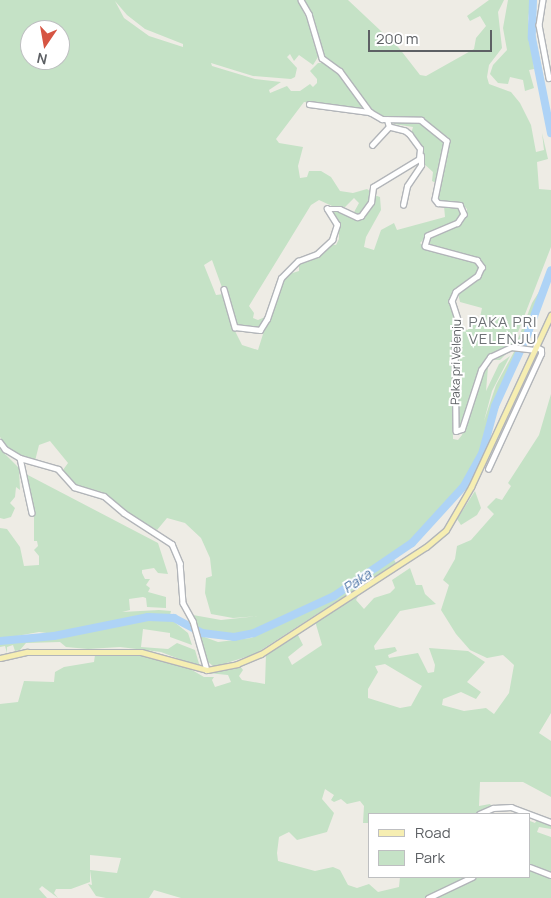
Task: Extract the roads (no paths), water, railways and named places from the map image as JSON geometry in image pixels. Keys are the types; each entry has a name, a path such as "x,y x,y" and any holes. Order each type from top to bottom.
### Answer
{"main road":[{"path":"0,658 27,652 141,652 207,670 237,664 261,654 426,547 446,530 471,486 551,315"}],"street":[{"name":"Paka pri Velenju","path":"301,0 309,14 322,58 340,71 370,112 388,120 416,119 447,141 435,199 438,203 460,205 464,214 458,223 428,236 425,246 477,260 482,267 478,276 456,292 452,301 459,322 455,343 456,431 462,429 485,363 495,353 515,347 535,348"},
{"path":"544,0 540,25 549,78"},
{"path":"308,104 370,112"},
{"path":"388,120 389,127"},
{"path":"372,145 389,127"},
{"path":"389,127 405,131 416,142 420,155 421,165 407,186 403,205"},
{"path":"224,290 235,327 260,330 267,319 281,278 298,261 317,254 332,240 337,225 327,209 340,208 361,216 372,202 373,187 412,166 420,155"},
{"path":"488,469 541,354 541,350 535,348"},
{"path":"0,442 5,449 20,458 58,470 74,487 104,496 124,513 165,536 177,552 183,603 193,621 196,638 207,670"},
{"path":"20,458 32,513"},
{"path":"481,813 493,808 511,807 527,813"},
{"path":"531,814 551,822"},
{"path":"531,868 551,875"},
{"path":"428,898 470,878"}],"waterway":[{"name":"Paka","path":"533,0 532,38 551,133"},
{"name":"Paka","path":"0,641 54,636 148,617 174,618 202,633 234,637 254,633 334,596 412,543 464,486 482,454 495,406 526,338 551,270"}],"district":[{"name":"PAKA PRI VELENJU","path":"503,330"}]}
